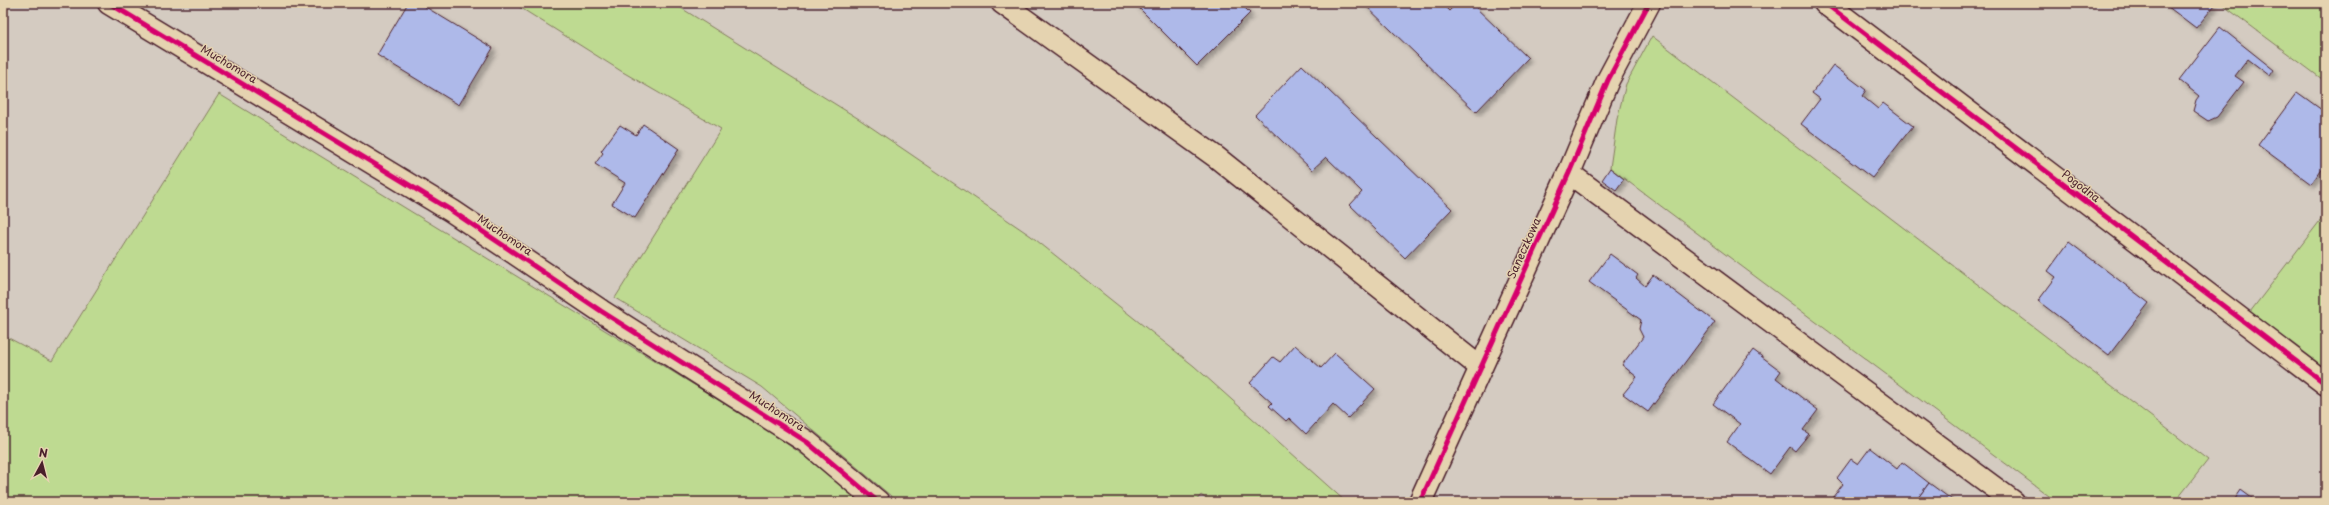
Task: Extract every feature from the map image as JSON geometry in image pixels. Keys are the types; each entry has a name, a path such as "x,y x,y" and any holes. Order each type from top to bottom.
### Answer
{"street":[{"name":"Muchomora","path":"109,3 452,212 602,311 807,442 878,502"},
{"name":"Saneczkowa","path":"1420,502 1569,173 1608,80 1649,3"},
{"name":"Pogodna","path":"1825,3 2326,384"}],"lane":[{"path":"1002,3 1216,157 1481,368"},
{"path":"1569,173 2014,502"}],"green space":[{"path":"513,3 673,3 859,119 1031,236 1194,366 1346,502 1210,502 1201,495 1195,502 898,502 762,387 615,298 721,129 621,71"},
{"path":"2220,3 2326,3 2326,82"},
{"path":"1652,36 2208,460 2175,502 2057,502 1610,168 1617,119 1626,84"},
{"path":"219,94 758,424 806,457 862,502 3,502 3,335 52,361"},
{"path":"2326,213 2326,370 2250,312"}],"building":[{"path":"408,3 419,3 493,48 459,105 377,55"},
{"path":"1240,3 1250,13 1197,66 1135,4"},
{"path":"1363,3 1441,3 1449,11 1457,3 1471,3 1528,58 1476,112"},
{"path":"2163,3 2213,3 2215,5 2196,28"},
{"path":"2220,27 2274,70 2270,76 2248,59 2235,76 2244,82 2217,117 2208,121 2193,111 2196,100 2199,96 2179,80"},
{"path":"1302,65 1452,209 1405,258 1350,205 1362,192 1326,157 1312,170 1255,115"},
{"path":"1833,65 1866,90 1862,96 1878,109 1883,103 1913,126 1872,178 1801,124 1820,99 1812,93"},
{"path":"2297,92 2326,113 2326,163 2311,184 2258,145"},
{"path":"643,124 679,149 635,218 612,204 625,183 595,164 603,153 601,151 620,125 636,135"},
{"path":"1610,168 1624,179 1616,190 1602,180"},
{"path":"2069,242 2149,303 2109,355 2038,301 2056,277 2048,271"},
{"path":"1610,254 1638,275 1636,278 1645,286 1653,275 1715,322 1648,412 1623,394 1637,377 1622,365 1643,337 1639,329 1641,320 1589,282"},
{"path":"1295,345 1321,368 1335,353 1375,389 1348,418 1333,404 1306,434 1289,418 1286,421 1269,406 1272,403 1250,383 1273,357 1280,362"},
{"path":"1753,350 1781,371 1776,378 1818,410 1803,430 1809,434 1795,451 1790,447 1770,474 1727,442 1740,424 1713,404"},
{"path":"1870,448 1897,469 1902,462 1929,483 1915,502 1829,502 1843,484 1837,478 1851,459 1858,464"},
{"path":"1929,483 1955,502 1915,502"},
{"path":"2241,490 2257,502 2233,502"}],"cycle path":[{"path":"109,3 452,211 601,311 807,442 878,502"},
{"path":"1420,502 1569,173 1608,80 1649,3"},
{"path":"1825,3 2326,384"}]}
